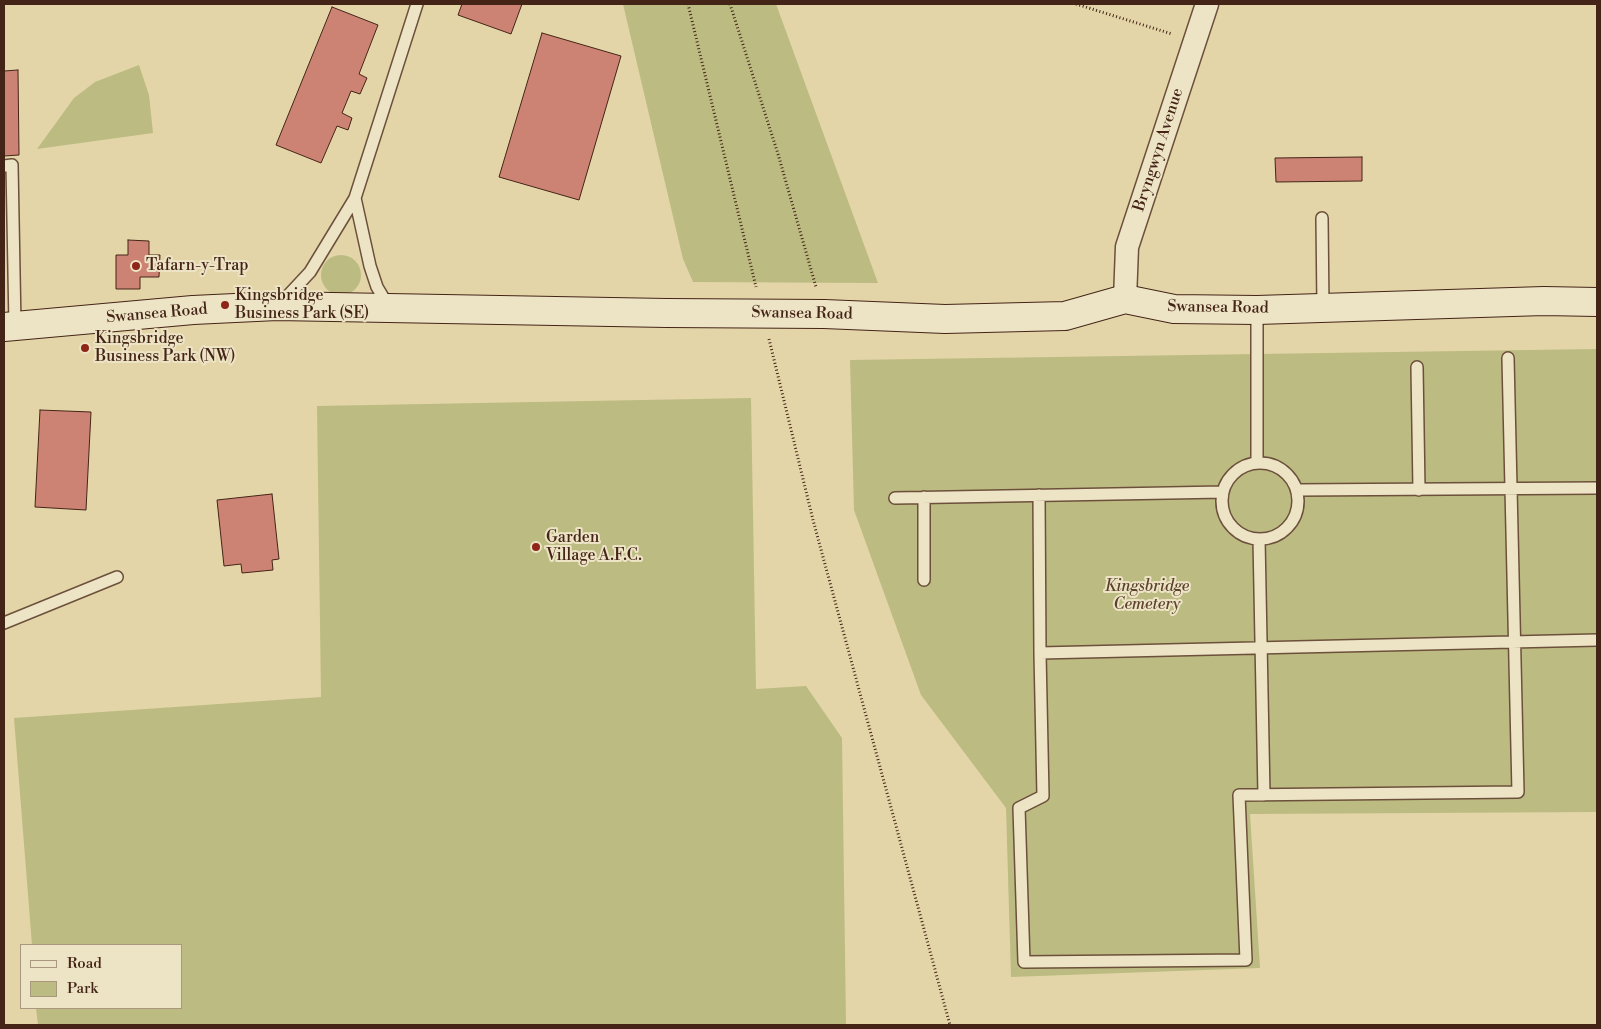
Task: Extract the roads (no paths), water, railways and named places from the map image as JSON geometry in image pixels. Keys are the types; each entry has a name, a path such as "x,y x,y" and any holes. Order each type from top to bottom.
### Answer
{"main road":[{"name":"Swansea Road","path":"9,326 193,310 277,306 389,306 667,313 824,314 945,319 1065,316 1124,299 1174,310 1257,310 1544,301 1597,302"}],"street":[{"name":"Bryngwyn Avenue","path":"1124,299 1127,247 1206,4"}],"lane":[{"path":"277,306 296,290 310,272 355,198 417,4"},
{"path":"4,166 12,165 9,326"},
{"path":"355,198 370,266 377,287 389,306"},
{"path":"1322,218 1323,308"},
{"path":"1257,310 1257,463"},
{"path":"1039,495 1043,796 1019,808 1024,962 1246,960 1239,795 1518,792 1508,358"},
{"path":"1417,368 1419,490"},
{"path":"1257,463 1271,464 1280,468 1290,476 1297,490 1299,504 1297,514 1290,526 1279,535 1259,539 1242,535 1234,529 1226,518 1222,505 1223,492 1229,480 1236,472 1247,465 1257,463"},
{"path":"1297,490 1597,488"},
{"path":"895,498 1223,492"},
{"path":"924,498 924,580"},
{"path":"1259,539 1264,795"},
{"path":"4,623 117,577"},
{"path":"1040,653 1597,640"}],"place":[{"name":"Tafarn-y-Trap","path":"136,266"},
{"name":"Kingsbridge Business Park (SE)","path":"225,305"},
{"name":"Kingsbridge Business Park (NW)","path":"85,348"},
{"name":"Garden Village A.F.C.","path":"536,547"}],"park label":[{"name":"Kingsbridge Cemetery","path":"1147,596"}]}
